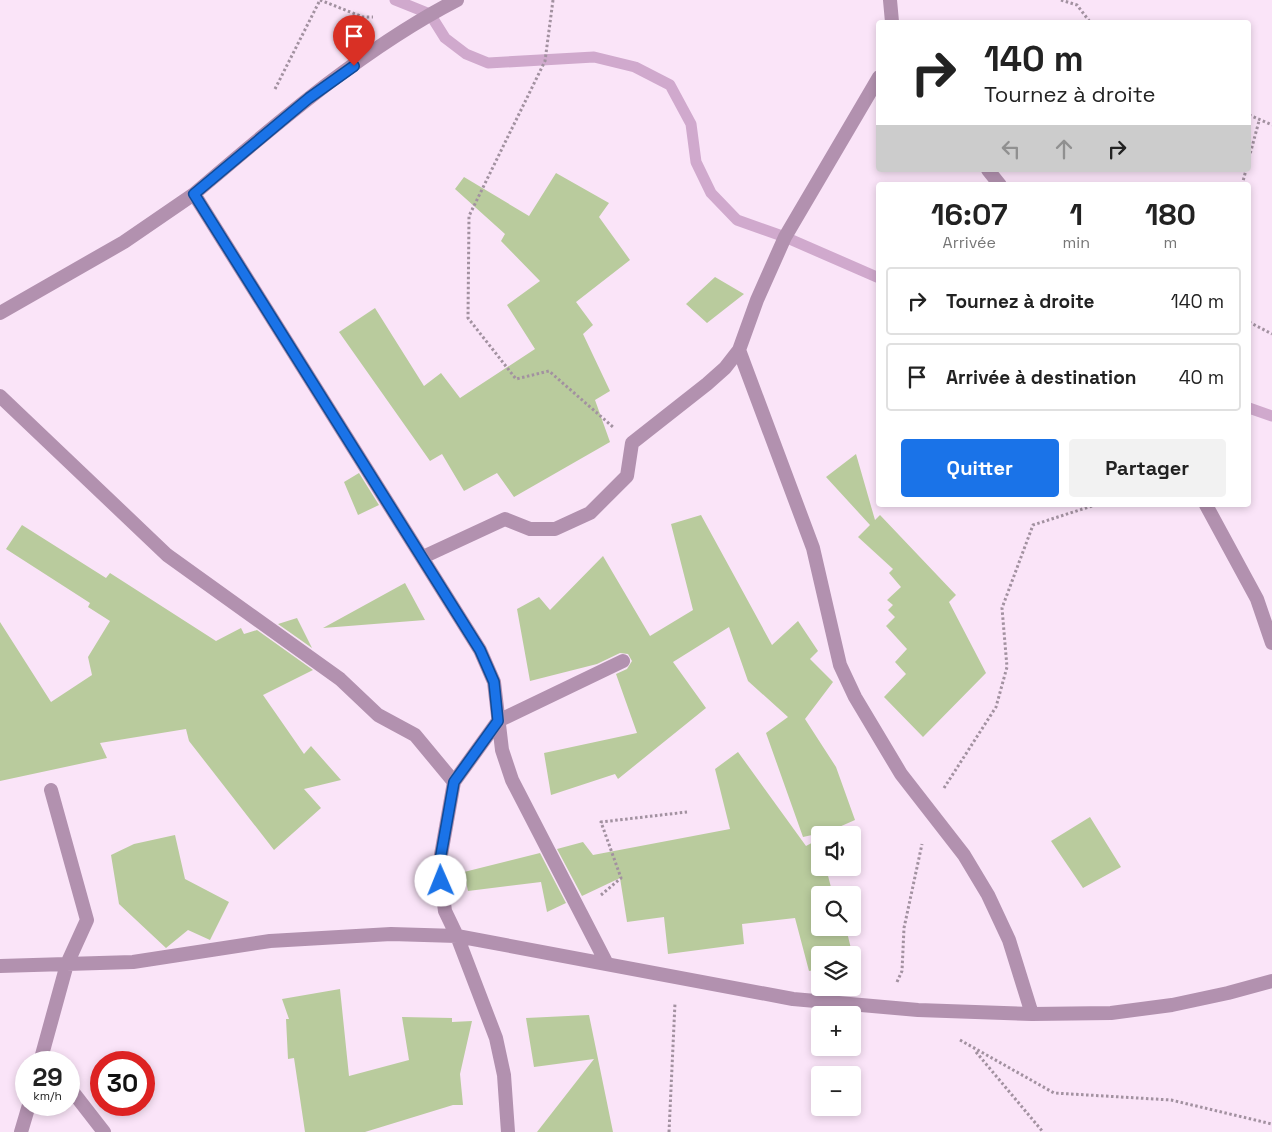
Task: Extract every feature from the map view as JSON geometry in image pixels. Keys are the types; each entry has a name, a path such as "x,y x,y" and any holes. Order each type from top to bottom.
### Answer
{"street":[{"path":"0,314 124,242 194,194 309,98 422,18 457,0"},
{"path":"890,0 892,20"},
{"path":"424,557 505,519 530,529 555,529 590,513 627,476 632,444 707,384 739,350 760,292 785,237 876,82"},
{"path":"990,172 998,182"},
{"path":"194,194 424,557 480,650 494,682 502,750 512,780 606,964"},
{"path":"739,350 813,548 840,665 854,697 901,774 964,855 990,901 1009,940 1032,1014"},
{"path":"0,396 167,555 340,679 378,715 415,735 454,782"},
{"path":"1207,507 1257,599 1272,643"},
{"path":"508,1132 504,1075 496,1038 457,936 445,911 439,866 454,782 498,721 623,661"},
{"path":"46,1051 67,964 86,920 51,790"},
{"path":"0,966 133,962 270,940 391,934 457,936 793,999 885,1008 1032,1014 1110,1013 1172,1005 1272,981"},
{"path":"80,1101 104,1132"},
{"path":"22,1132 26,1116"}],"path":[{"path":"272,97 320,0 363,17 422,18"},
{"path":"553,0 545,61 469,216 468,318 516,378 549,371 632,444"},
{"path":"1061,0 1077,5 1088,20"},
{"path":"1251,115 1259,121 1272,125"},
{"path":"1251,151 1259,121"},
{"path":"1251,323 1272,334"},
{"path":"885,1008 902,971 904,928 929,811 996,707 1007,667 1002,608 1033,525 1089,507"},
{"path":"580,914 621,878 601,822 687,812"},
{"path":"669,1132 676,978"},
{"path":"958,1038 974,1050 1054,1093 1171,1100 1272,1124"},
{"path":"974,1050 1043,1132"}],"building":[{"path":"556,173 609,203 599,217 630,260 576,302 593,325 583,334 610,391 595,400 610,442 514,497 497,473 464,491 442,454 430,461 339,332 375,308 424,386 441,373 460,398 535,349 507,305 540,281 501,241 505,234 455,189 464,177 529,216"},
{"path":"715,277 744,294 707,323 686,304"},
{"path":"856,454 875,520 880,515 956,595 949,602 986,673 923,737 884,697 906,674 895,662 907,649 886,626 895,617 888,610 893,605 887,600 901,587 889,573 893,569 858,537 870,525 826,477"},
{"path":"359,473 379,505 358,515 344,482"},
{"path":"701,515 772,645 798,621 818,651 810,659 833,682 805,719 836,767 855,820 841,826 811,826 811,835 803,837 766,733 788,717 748,681 729,627 673,662 706,708 618,779 615,774 551,795 544,753 637,733 616,674 627,669 632,661 628,654 620,653 597,664 530,681 517,609 539,597 550,610 603,556 650,636 693,610 671,524"},
{"path":"22,525 106,578 110,573 216,641 241,628 244,634 257,630 313,670 263,695 304,754 311,746 341,780 304,789 321,808 274,850 189,741 186,729 100,743 107,758 0,781 0,622 51,702 92,675 88,657 110,621 88,607 90,603 6,549"},
{"path":"405,583 425,620 323,628"},
{"path":"297,618 312,648 278,624"},
{"path":"738,752 806,846 811,843 811,876 828,876 831,886 811,886 811,936 848,936 850,946 811,946 811,971 809,971 795,918 742,924 744,944 668,954 664,917 627,922 620,878 582,896 557,849 583,842 593,855 730,829 715,769"},
{"path":"1090,817 1121,867 1083,888 1051,841"},
{"path":"175,835 185,879 229,902 210,940 188,930 166,948 119,904 111,855 134,844"},
{"path":"540,853 566,903 547,912 541,882 468,891 464,872"},
{"path":"340,989 349,1076 409,1060 402,1017 452,1018 452,1022 472,1021 460,1074 463,1105 453,1105 365,1132 305,1132 294,1058 288,1059 286,1019 289,1019 282,999"},
{"path":"589,1015 613,1132 537,1132 594,1059 534,1067 526,1018"}],"waterway":[{"path":"395,0 430,14 445,38 466,54 488,63 594,57 635,67 670,85 691,124 696,162 711,193 737,220 785,237 876,277"},
{"path":"1251,409 1272,416"}],"route":[{"path":"354,66 309,98 194,194 424,557 480,650 494,682 498,721 454,782 439,866 441,881"}]}
